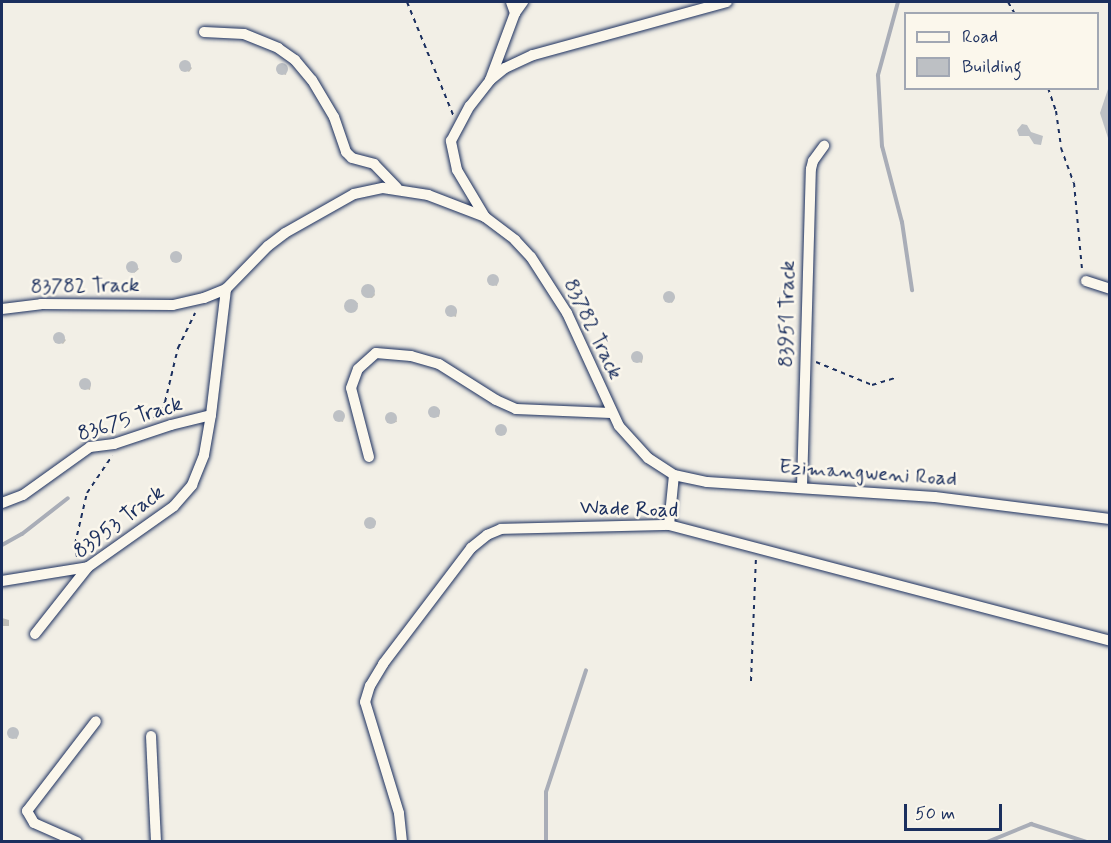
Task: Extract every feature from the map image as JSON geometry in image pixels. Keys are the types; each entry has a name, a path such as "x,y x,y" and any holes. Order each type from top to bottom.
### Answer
{"street":[{"path":"511,2 515,13"},
{"path":"485,217 457,170 451,141 458,126 490,80 515,13 523,2"},
{"path":"490,80 505,68 533,55 727,2"},
{"path":"204,32 243,34 278,48 295,60 312,80 334,117 346,153 352,158 374,164 397,188"},
{"name":"83951 Track","path":"802,487 811,169 813,161 825,146"},
{"name":"83782 Track","path":"2,309 41,304 173,305 204,298 225,289 285,233 354,194 368,189 397,188 428,195 485,217 531,257 557,295 619,426 648,458 674,475"},
{"path":"1086,281 1110,289"},
{"name":"83953 Track","path":"35,634 88,567 183,498 192,485 204,455 211,415 225,289"},
{"path":"369,457 351,388 358,369 376,353 411,356 439,364 496,400 516,409 611,413"},
{"name":"83675 Track","path":"2,503 23,495 90,447 114,444 171,425 211,415"},
{"path":"669,525 674,475"},
{"name":"Ezimangweni Road","path":"674,475 707,482 934,497 1110,519"},
{"name":"Wade Road","path":"402,842 399,813 365,702 375,676 471,548 487,535 501,529 669,525 1110,641"},
{"path":"2,581 88,567"},
{"path":"77,842 34,823 27,811 96,721"},
{"path":"151,736 156,842"}],"path":[{"path":"407,2 431,59 440,89 458,126"},
{"path":"1049,90 1056,111 1061,148 1074,183 1080,256 1086,281"},
{"path":"806,357 872,385 898,376"},
{"path":"751,681 757,548"}],"building":[{"path":"187,60 190,61 190,71 183,72 180,71 179,64 180,61"},
{"path":"284,63 287,64 287,74 280,75 277,74 276,67 277,64"},
{"path":"1108,89 1110,89 1108,138 1100,113"},
{"path":"1022,124 1027,125 1031,132 1043,136 1041,145 1034,144 1029,136 1019,136 1017,130"},
{"path":"178,251 181,252 181,262 174,263 171,262 170,255 171,252"},
{"path":"134,261 137,262 137,272 130,273 127,272 126,265 127,262"},
{"path":"495,274 498,275 498,285 491,286 488,285 487,278 488,275"},
{"path":"368,284 373,286 375,291 373,296 368,298 363,296 361,291 363,286"},
{"path":"671,291 674,292 674,302 667,303 664,302 663,295 664,292"},
{"path":"351,299 356,301 358,306 356,311 351,313 346,311 344,306 346,301"},
{"path":"453,305 456,306 456,316 449,317 446,316 445,309 446,306"},
{"path":"61,332 64,333 64,343 57,344 54,343 53,336 54,333"},
{"path":"639,351 642,352 642,362 635,363 632,362 631,355 632,352"},
{"path":"87,378 90,379 90,389 83,390 80,389 79,382 80,379"},
{"path":"436,406 439,407 439,417 432,418 429,417 428,410 429,407"},
{"path":"341,410 344,411 344,421 337,422 334,421 333,414 334,411"},
{"path":"393,412 396,413 396,423 389,424 386,423 385,416 386,413"},
{"path":"503,424 506,425 506,435 499,436 496,435 495,428 496,425"},
{"path":"372,517 375,518 375,528 368,529 365,528 364,521 365,518"},
{"path":"15,727 18,728 18,738 11,739 8,738 7,731 8,728"}],"waterway":[{"path":"898,2 878,75 882,146 902,222 912,290"},
{"path":"2,545 22,534 68,498"},
{"path":"546,842 546,792 586,670"},
{"path":"987,842 1031,824 1087,842"}]}
